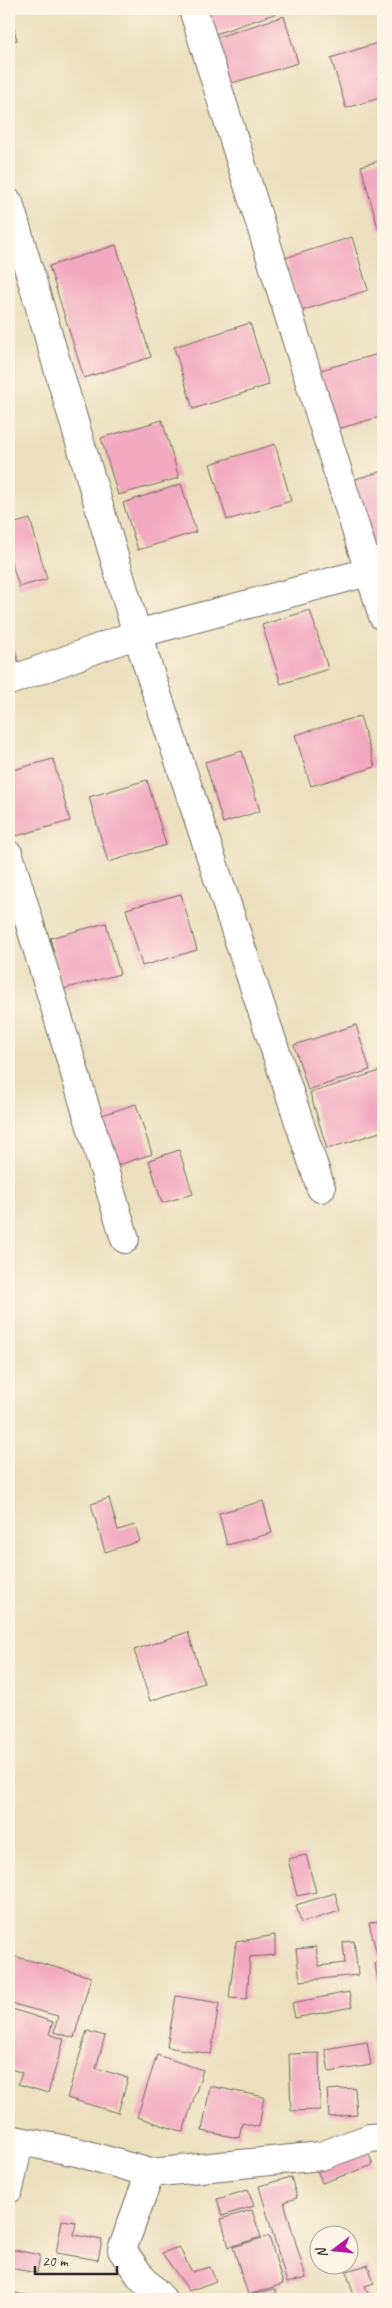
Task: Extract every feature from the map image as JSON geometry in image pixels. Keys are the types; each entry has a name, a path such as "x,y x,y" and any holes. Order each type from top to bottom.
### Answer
{"street":[{"path":"193,9 377,570 383,616"},
{"path":"9,203 137,634 322,1188"},
{"path":"9,681 137,634 377,570"},
{"path":"9,855 125,1239"},
{"path":"9,2190 14,2141 78,2152 150,2173 321,2156 370,2138 383,2137"},
{"path":"150,2173 122,2250 141,2277 162,2299"}],"building":[{"path":"200,9 289,9 209,36"},
{"path":"9,12 17,40 9,42"},
{"path":"284,16 298,63 229,84 215,38"},
{"path":"383,41 383,76 377,77 383,97 346,108 331,58"},
{"path":"383,160 383,229 379,231 361,166"},
{"path":"352,237 368,290 301,311 285,258"},
{"path":"116,245 151,357 84,378 49,266"},
{"path":"250,323 269,385 193,409 174,347"},
{"path":"378,354 383,372 383,416 334,430 317,371"},
{"path":"162,420 179,478 118,495 101,438"},
{"path":"275,444 291,501 227,520 210,464"},
{"path":"383,471 383,553 374,556 352,480"},
{"path":"181,484 196,532 138,550 123,503"},
{"path":"30,519 47,579 19,587 9,554 9,525"},
{"path":"310,610 328,669 281,684 262,625"},
{"path":"9,632 19,663 9,666"},
{"path":"360,716 375,767 311,786 295,735"},
{"path":"242,751 260,811 223,823 205,762"},
{"path":"53,759 70,821 9,838 9,771"},
{"path":"147,780 166,845 108,862 89,797"},
{"path":"181,894 197,950 142,966 126,909"},
{"path":"106,923 120,974 63,989 50,938"},
{"path":"356,1025 370,1070 308,1090 294,1045"},
{"path":"383,1070 383,1131 327,1149 310,1093"},
{"path":"136,1104 152,1154 112,1167 96,1117"},
{"path":"179,1150 193,1194 162,1203 149,1160"},
{"path":"109,1498 118,1530 135,1525 140,1541 105,1552 91,1504"},
{"path":"263,1501 272,1533 227,1545 219,1513"},
{"path":"188,1632 204,1683 150,1701 134,1650"},
{"path":"306,1855 316,1892 297,1896 288,1859"},
{"path":"335,1893 340,1911 301,1923 296,1905"},
{"path":"383,1920 383,1960 379,1962 369,1923"},
{"path":"275,1935 275,1955 250,1957 247,1999 229,1998 236,1942"},
{"path":"354,1941 358,1975 300,1981 296,1949 316,1947 319,1966 345,1963 343,1942"},
{"path":"10,1955 91,1977 74,2038 54,2032 58,2016 9,2003"},
{"path":"383,1962 383,1995 380,1995 375,1963"},
{"path":"349,1992 352,2007 295,2018 292,2003"},
{"path":"176,1996 219,2003 211,2054 167,2047"},
{"path":"9,2008 53,2022 49,2034 64,2039 48,2093 18,2084 22,2073 9,2068"},
{"path":"87,2031 105,2036 96,2068 128,2078 118,2113 67,2098"},
{"path":"367,2042 371,2065 329,2072 325,2049"},
{"path":"319,2053 320,2110 291,2111 289,2054"},
{"path":"157,2055 203,2070 183,2132 137,2117"},
{"path":"210,2086 264,2097 259,2127 242,2123 239,2138 202,2131"},
{"path":"355,2088 357,2115 329,2117 327,2090"},
{"path":"365,2144 373,2165 322,2183 314,2162"},
{"path":"291,2177 297,2198 284,2202 306,2278 287,2283 259,2186"},
{"path":"248,2190 254,2206 222,2216 217,2199"},
{"path":"252,2210 261,2237 229,2247 221,2219"},
{"path":"62,2220 76,2222 74,2235 102,2240 98,2260 56,2253"},
{"path":"269,2236 283,2284 248,2295 233,2247"},
{"path":"179,2247 192,2272 210,2267 216,2281 189,2291 162,2253"},
{"path":"9,2249 40,2255 37,2273 9,2268"},
{"path":"368,2265 374,2283 365,2286 370,2299 355,2299 348,2276 360,2276 360,2267"},
{"path":"275,2289 278,2299 251,2299 250,2295"},
{"path":"9,2292 41,2298 41,2299 9,2299"}]}
